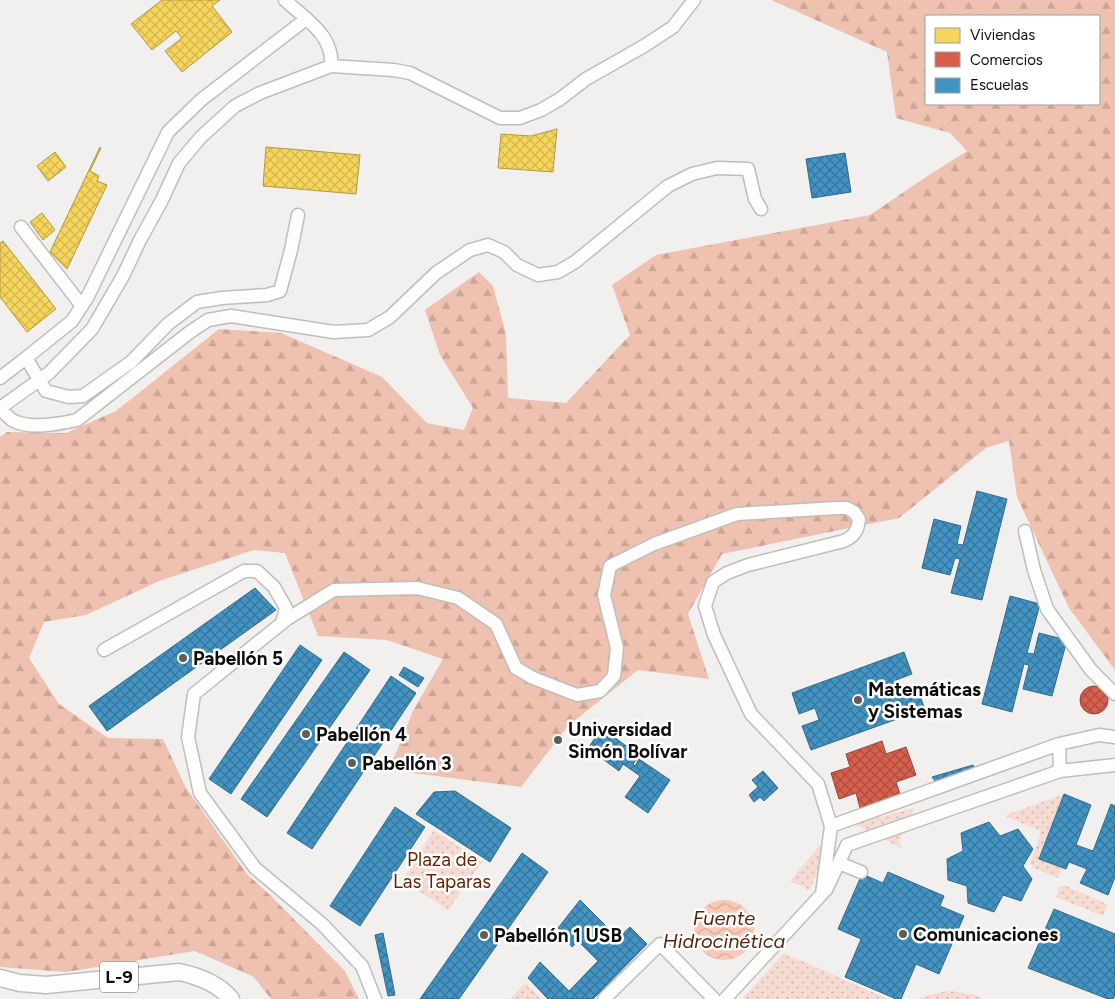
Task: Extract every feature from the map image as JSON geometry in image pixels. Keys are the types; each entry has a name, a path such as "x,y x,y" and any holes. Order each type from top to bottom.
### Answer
{"main road":[{"name":"L-9","path":"0,978 20,983 46,985 179,972 195,976 213,984 231,999"}],"lane":[{"path":"285,0 320,30 330,49 331,66"},
{"path":"694,0 673,27 586,79 560,99 541,110 520,118 500,118 410,73 394,70 331,66 260,92 243,101 201,137 178,163 162,200 123,276 92,329 49,373 0,408 13,420 29,424 56,425 76,420 208,320 231,316 334,332 368,330 390,317 436,273 470,250 488,245 504,252 517,265 538,275 558,272 575,262 668,186 692,174 717,168 748,169 755,199 761,209"},
{"path":"0,378 72,321 105,262 168,132 201,100 306,19"},
{"path":"26,358 46,391 69,398 83,396 131,362 168,324 197,302 280,292 298,215"},
{"path":"21,227 82,306"},
{"path":"375,999 362,966 322,924 255,868 200,793 188,738 194,694 282,623 334,590 418,588 458,598 496,624 516,668 533,678 577,695 600,691 614,676 617,648 604,595 610,566 654,544 737,514 822,508 847,508 854,512 859,519 859,528 853,536 844,541 748,565 727,573 713,582 705,606 714,635 751,714 818,784 830,826 822,894"},
{"path":"1025,531 1034,570 1047,609 1091,670 1115,694"},
{"path":"104,650 244,571 258,571 274,587 286,608 282,623"},
{"path":"830,826 1059,744 1099,735 1115,738"},
{"path":"1059,744 1060,771"},
{"path":"725,999 826,890 847,845 1060,771 1115,765"},
{"path":"839,862 861,872"},
{"path":"604,999 660,944 714,999"}],"green space":[{"path":"771,0 1115,0 1115,670 1069,608 1017,497 1009,441 986,448 899,518 722,554 688,614 709,679 638,670 568,726 521,787 389,770 413,711 443,659 387,640 318,636 285,553 254,550 159,581 86,615 44,622 29,658 59,704 108,738 163,739 186,788 247,874 345,971 359,999 271,999 254,977 195,951 66,972 0,967 0,437 7,432 66,433 116,411 219,329 281,333 382,377 427,423 464,430 473,408 440,355 425,310 479,272 493,286 506,334 508,398 566,403 630,335 612,285 656,255 870,215 967,151 950,133 896,118 887,52"},
{"path":"1064,794 1039,858 1063,868 1058,878 1034,868 1030,863 1040,831 1006,815"},
{"path":"914,808 899,842 903,849 854,824"},
{"name":"Plaza de Las Taparas","path":"434,830 482,862 448,910 402,880"},
{"path":"828,833 836,837 809,890 790,881 822,843"},
{"path":"1059,886 1066,886 1105,903 1107,906 1103,915 1056,897"},
{"path":"784,953 888,999 742,999"},
{"path":"525,983 542,999 510,999"},
{"path":"951,991 975,995 984,999 917,999 932,994"}],"water":[{"name":"Fuente Hidrocinética","path":"718,900 730,900 741,905 749,913 754,924 752,942 741,955 730,960 718,960 707,955 699,947 694,936 694,924 699,913 707,905"}],"building: Viviendas":[{"path":"162,0 220,0 212,6 232,32 182,72 165,51 182,38 176,31 152,50 131,24"},
{"path":"557,129 553,172 498,168 501,134 531,136"},
{"path":"100,147 90,171 99,176 97,181 107,185 67,269 50,252"},
{"path":"266,147 360,155 356,194 263,186"},
{"path":"55,152 66,167 48,181 37,166"},
{"path":"42,213 55,230 43,240 30,222"},
{"path":"3,241 56,309 27,332 0,297 0,243"}],"building: Comercios":[{"path":"1094,686 1104,690 1108,700 1104,710 1094,714 1084,710 1080,700 1084,690"},
{"path":"882,741 886,754 906,747 916,775 896,782 900,794 860,808 856,793 839,799 831,773 850,767 846,754"}],"building: Escuelas":[{"path":"845,153 851,192 812,198 806,159"},
{"path":"977,491 1007,499 982,600 951,593 960,559 955,558 950,575 922,568 934,519 961,526 957,544 963,545"},
{"name":"Pabellón 5","path":"255,588 276,610 107,731 89,706"},
{"path":"1010,596 1040,604 1027,653 1034,654 1039,633 1067,640 1052,696 1023,689 1029,665 1024,664 1012,712 982,704"},
{"path":"300,645 322,660 231,794 209,779"},
{"name":"Pabellón 4","path":"344,652 370,670 267,817 241,799"},
{"name":"Matemáticas y Sistemas","path":"904,652 912,674 896,680 901,691 916,686 925,709 811,750 802,726 819,720 815,708 799,714 792,693"},
{"path":"404,667 424,678 418,687 399,675"},
{"name":"Pabellón 3","path":"391,676 416,693 312,849 287,833"},
{"path":"602,728 637,754 633,764 635,766 639,759 670,780 648,813 625,797 640,776 623,764 619,771 588,748"},
{"path":"973,765 976,770 938,785 932,777"},
{"path":"763,771 778,788 764,801 760,797 754,802 749,795 758,787 752,780"},
{"path":"455,791 511,828 490,862 416,814 434,792"},
{"path":"1064,794 1091,805 1076,845 1093,851 1111,804 1115,806 1115,877 1108,895 1080,883 1087,869 1069,862 1066,869 1039,859"},
{"path":"395,807 425,827 360,926 330,906"},
{"path":"989,822 1000,836 1018,829 1033,849 1023,866 1032,879 1021,901 1003,895 994,912 968,903 967,886 948,880 947,859 963,851 961,833"},
{"name":"Pabellón 1 USB","path":"522,853 548,872 459,999 420,999"},
{"name":"Comunicaciones","path":"888,872 944,896 940,906 964,916 939,974 916,964 901,999 896,999 845,977 861,939 838,929 862,874 883,883"},
{"path":"580,900 618,938 630,927 647,944 593,999 548,999 528,978 540,962 569,991 598,961 578,941 572,947 558,928"},
{"path":"1054,909 1115,934 1115,995 1113,999 1108,999 1028,968"},
{"path":"383,933 395,995 388,996 375,935"}],"place":[{"name":"Pabellón 5","path":"183,658"},
{"name":"Matemáticas y Sistemas","path":"858,700"},
{"name":"Pabellón 4","path":"306,734"},
{"name":"Universidad Simón Bolívar","path":"558,740"},
{"name":"Pabellón 3","path":"352,763"},
{"name":"Comunicaciones","path":"903,934"},
{"name":"Pabellón 1 USB","path":"484,935"}]}
